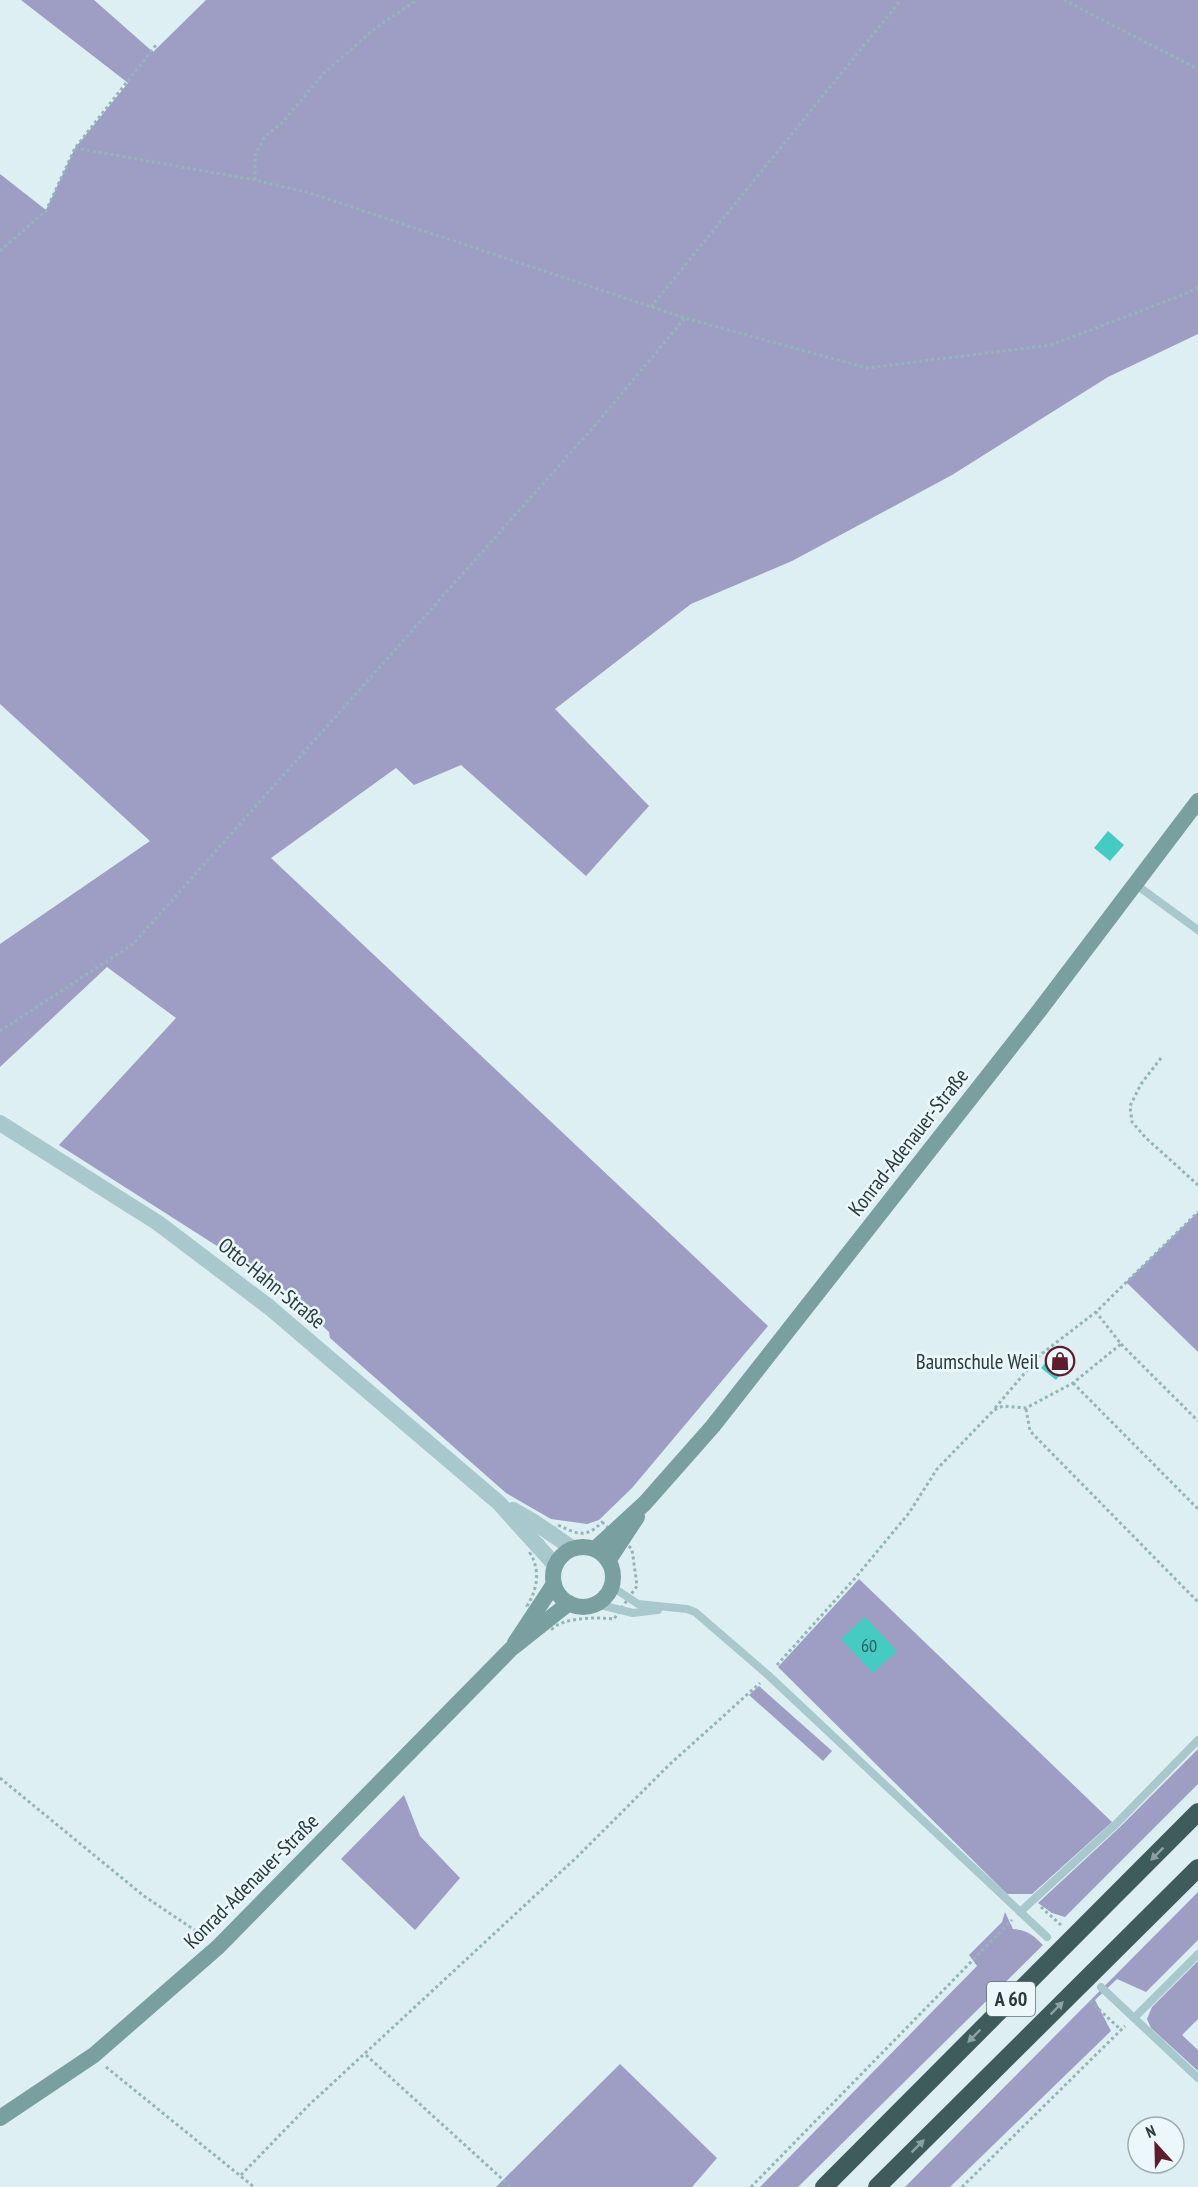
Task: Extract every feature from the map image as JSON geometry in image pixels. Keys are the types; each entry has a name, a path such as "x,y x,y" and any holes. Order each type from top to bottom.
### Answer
{"highway":[{"name":"A 60","path":"824,2187 1198,1812"},
{"name":"A 60","path":"877,2187 1198,1868"}],"main road":[{"name":"Konrad-Adenauer-Straße","path":"595,1549 645,1503 712,1426 871,1226 1198,801"},
{"name":"Konrad-Adenauer-Straße","path":"608,1560 645,1503"},
{"path":"572,1548 595,1549 608,1560 613,1578 608,1593 596,1604 578,1606 569,1604 557,1593 554,1584 555,1565 560,1557 572,1548"},
{"name":"Konrad-Adenauer-Straße","path":"511,1649 554,1584"},
{"name":"Konrad-Adenauer-Straße","path":"0,2118 94,2055 218,1947 511,1649 569,1604"}],"street":[{"name":"Otto-Hahn-Straße","path":"0,1123 158,1223 269,1307 499,1503 555,1565"},
{"name":"Otto-Hahn-Straße","path":"499,1503 534,1522 572,1548"}],"lane":[{"path":"1135,885 1198,930"},
{"path":"611,1586 639,1604 687,1609 695,1612 768,1674 1047,1937"},
{"path":"596,1604 633,1613 670,1608"},
{"path":"1020,1912 1115,1825 1198,1740"},
{"path":"1134,2018 1198,1954"},
{"path":"1101,1987 1198,2078"}],"path":[{"path":"255,180 255,155 265,136 282,123 324,73 377,27 417,0"},
{"path":"651,307 901,0"},
{"path":"1064,0 1198,69"},
{"path":"0,251 46,211 75,148 156,45"},
{"path":"75,148 255,180 310,193 685,318 867,368 1052,345 1198,287"},
{"path":"0,1031 134,944 589,432 685,318"},
{"path":"1161,1058 1141,1084 1130,1106 1132,1122 1146,1138 1198,1185"},
{"path":"241,2175 309,2105 578,1856 669,1765 768,1674 856,1577 909,1513 937,1469 994,1410 1040,1355 1096,1312 1198,1212"},
{"path":"1096,1312 1121,1344 1198,1421"},
{"path":"994,1410 1003,1406 1026,1408 1073,1383 1121,1344"},
{"path":"1073,1383 1198,1509"},
{"path":"1026,1408 1030,1431 1198,1602"},
{"path":"554,1529 558,1525 580,1534 593,1532 602,1522 606,1526"},
{"path":"625,1542 632,1549 637,1586 632,1592"},
{"path":"530,1609 527,1606 534,1594 537,1576 535,1561 530,1553 533,1550"},
{"path":"548,1626 552,1629 558,1623 569,1620 600,1617 614,1619 615,1616"},
{"path":"0,1778 144,1896 218,1947"},
{"path":"1033,1900 1073,1936"},
{"path":"751,2187 1020,1912"},
{"path":"1076,1989 1121,2030"},
{"path":"962,2187 1134,2018"},
{"path":"365,2054 511,2187"},
{"path":"94,2055 254,2187"}],"shaded area":[{"path":"21,0 94,0 153,52 206,0 1198,0 1198,334 1108,377 952,475 792,561 691,604 555,709 649,806 586,876 461,765 414,785 396,768 271,858 768,1326 632,1488 599,1520 587,1524 551,1519 506,1493 330,1338 329,1332 271,1277 242,1262 59,1145 176,1018 107,967 0,1067 0,944 150,841 0,704 0,174 46,210 75,148 128,83"},
{"path":"1198,1212 1198,1352 1126,1282"},
{"path":"859,1579 1112,1822 1032,1894 1007,1894 778,1667"},
{"path":"759,1686 832,1751 823,1761 749,1695"},
{"path":"1198,1749 1198,1784 1065,1917 1052,1913 1038,1903 1120,1827"},
{"path":"404,1795 420,1836 460,1878 415,1930 341,1859"},
{"path":"1198,1892 1198,1940 1146,1992 1117,1979 1095,2000 1111,2031 950,2187 905,2187"},
{"path":"1005,1912 1013,1929 1030,1934 1043,1945 798,2187 760,2187 977,1966 969,1955 1002,1922"},
{"path":"1198,1961 1198,2019 1182,2035 1198,2050 1198,2071 1151,2028 1147,2019 1152,2007"},
{"path":"620,2064 717,2158 692,2187 496,2187"}],"building":[{"path":"1108,831 1124,845 1110,861 1094,848"},
{"path":"1055,1351 1070,1363 1056,1380 1041,1368"},
{"path":"865,1617 897,1651 873,1673 841,1639"}],"place":[{"name":"Baumschule Weil","path":"1060,1361"}]}
